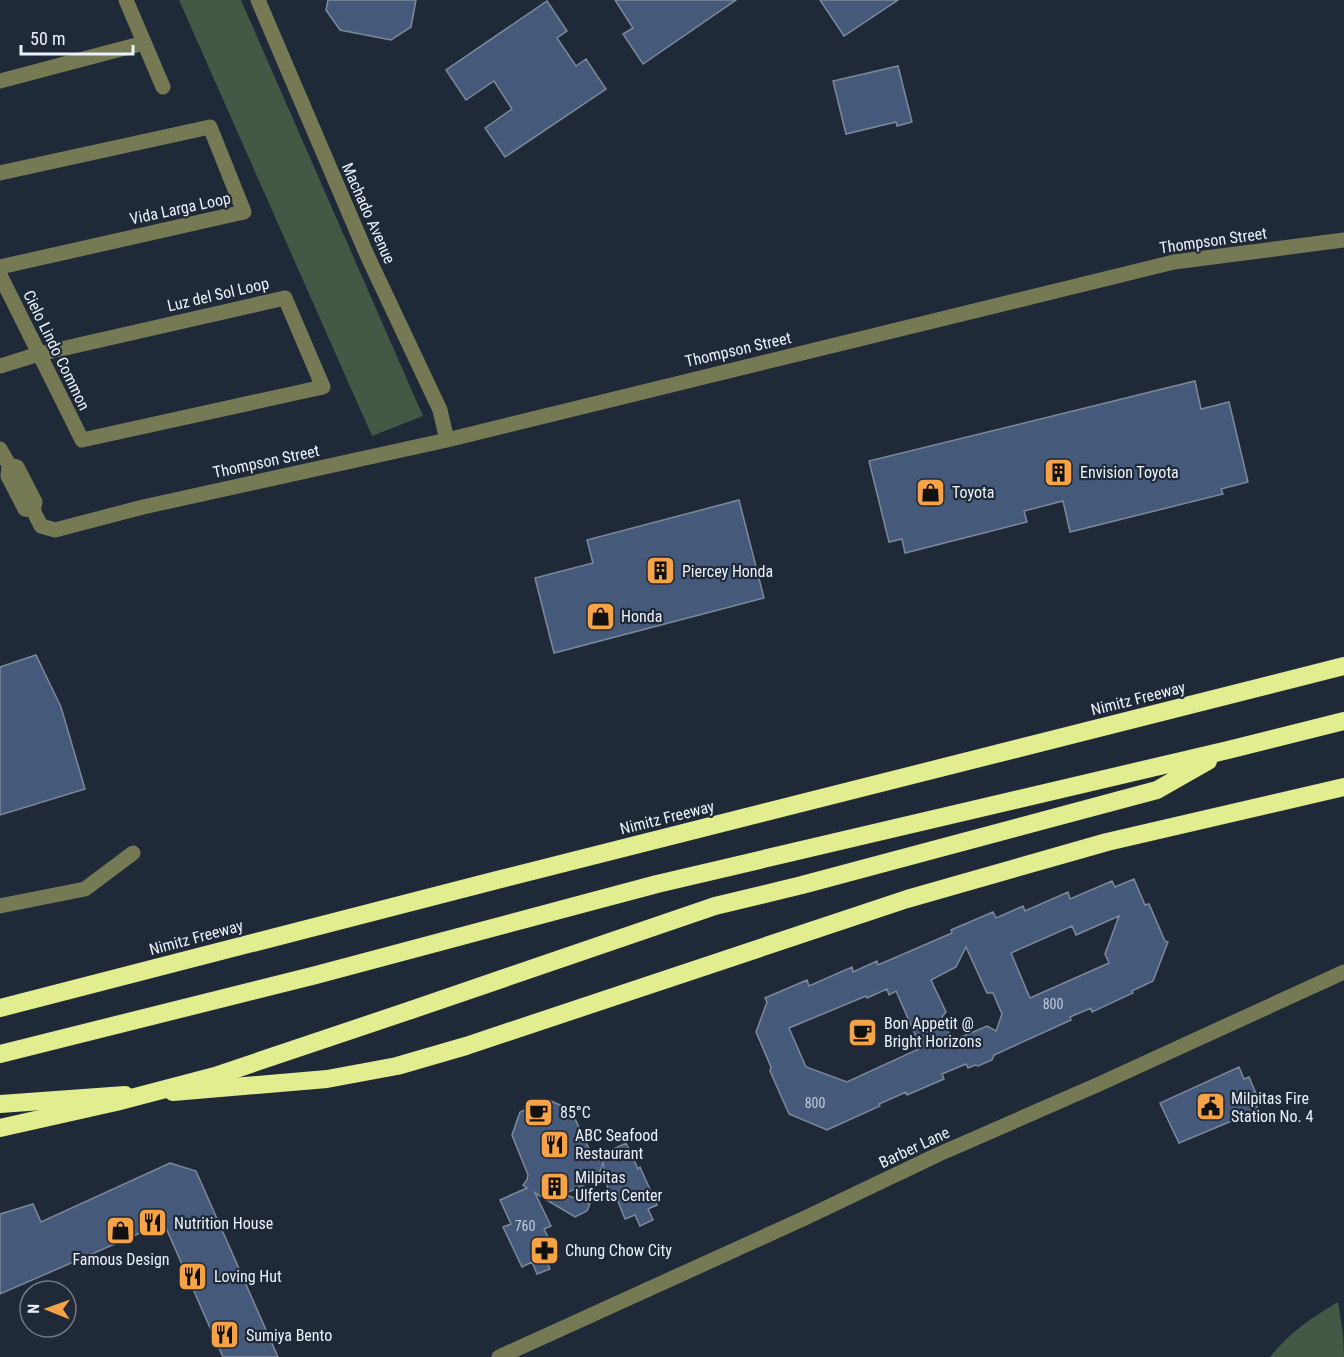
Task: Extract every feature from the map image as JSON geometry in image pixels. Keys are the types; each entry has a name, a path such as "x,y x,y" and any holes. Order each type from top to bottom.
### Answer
{"highway":[{"path":"1289,680 1344,660"},
{"name":"Nimitz Freeway","path":"2,1007 1344,666"},
{"path":"0,1054 316,975 657,884 1228,750 1344,720"},
{"path":"0,1128 116,1102 215,1076 716,906 1157,790 1228,750"},
{"path":"0,1104 268,1085 327,1079 397,1066 466,1046 907,899 1107,842 1344,787"}],"street":[{"path":"126,0 163,87"},
{"name":"Machado Avenue","path":"258,0 368,255 440,410 447,440"},
{"path":"0,81 144,43"},
{"name":"Vida Larga Loop","path":"0,173 210,127 244,212 0,267"},
{"name":"Thompson Street","path":"0,449 9,465 17,467 35,502 33,510 48,528 447,440 1174,262 1344,240"},
{"name":"Cielo Lindo Common","path":"0,275 82,441"},
{"name":"Luz del Sol Loop","path":"0,366 39,354 285,297 323,387 82,441"},
{"path":"0,906 85,889 133,853"},
{"name":"Barber Lane","path":"500,1357 847,1199 937,1155 1344,972"}],"green space":[{"path":"179,0 241,0 423,416 372,436"},
{"path":"1338,1302 1344,1357 1270,1357 1301,1326"}],"building":[{"path":"328,0 416,0 411,27 391,40 340,30 326,10"},
{"path":"615,0 736,0 643,64 623,34 633,28"},
{"path":"820,0 898,0 844,36"},
{"path":"547,1 567,31 557,38 576,66 586,59 606,89 505,157 485,128 512,109 494,81 466,100 446,70"},
{"path":"898,66 912,122 897,126 896,122 846,134 833,81"},
{"name":"Envision Toyota","path":"1195,381 1201,409 1229,402 1248,482 1221,489 1223,494 1070,532 1063,501 1024,511 1027,522 905,553 902,539 889,542 869,461"},
{"name":"Piercey Honda","path":"739,500 764,598 554,653 535,578 593,563 587,540"},
{"path":"36,655 61,707 85,789 0,815 0,667"},
{"path":"1134,879 1145,905 1149,904 1165,941 1168,942 1153,981 1092,1012 1091,1008 1070,1017 1071,1020 994,1055 992,1060 968,1068 966,1064 942,1074 944,1079 907,1095 906,1092 827,1130 789,1114 756,1032 767,1002 765,998 807,980 809,986 852,967 853,972 877,961 878,965 952,933 951,930 993,912 996,918 1023,906 1025,911 1068,892 1070,899 1112,881 1115,887","holes":["1119,916 1105,954 1109,963 1030,998 1011,953 1072,926 1076,935","966,947 987,993 993,993 1002,1014 996,1031 987,1026 952,1041 942,1017 946,1012 931,980 956,967","887,989 889,995 896,991 921,1048 847,1082 806,1067 789,1028 866,996 867,998"]},
{"name":"Milpitas Fire Station No. 4","path":"1239,1067 1244,1079 1249,1077 1257,1096 1254,1097 1258,1110 1179,1143 1160,1103"},
{"name":"Milpitas Ulferts Center","path":"549,1100 571,1110 590,1151 603,1154 626,1143 657,1205 648,1209 653,1220 640,1226 635,1215 625,1219 615,1194 609,1196 603,1163 597,1179 564,1194 590,1204 587,1211 575,1217 535,1193 551,1226 544,1229 555,1251 545,1256 550,1269 537,1274 532,1262 522,1267 503,1227 511,1224 500,1200 527,1188 523,1185 528,1175 512,1135 520,1112"},
{"path":"170,1163 196,1171 278,1357 223,1357 166,1228 156,1226 34,1279 18,1279 18,1286 0,1294 0,1214 33,1204 41,1222"}],"place":[{"name":"Envision Toyota","path":"1059,472"},
{"name":"Toyota","path":"931,492"},
{"name":"Piercey Honda","path":"661,571"},
{"name":"Honda","path":"600,616"},
{"name":"Bon Appetit @ Bright Horizons","path":"863,1032"},
{"name":"Milpitas Fire Station No. 4","path":"1210,1107"},
{"name":"85°C","path":"539,1112"},
{"name":"ABC Seafood Restaurant","path":"554,1144"},
{"name":"Milpitas Ulferts Center","path":"554,1186"},
{"name":"Nutrition House","path":"153,1223"},
{"name":"Famous Design","path":"121,1231"},
{"name":"Chung Chow City","path":"544,1250"},
{"name":"Loving Hut","path":"193,1276"},
{"name":"Sumiya Bento","path":"225,1335"}]}
